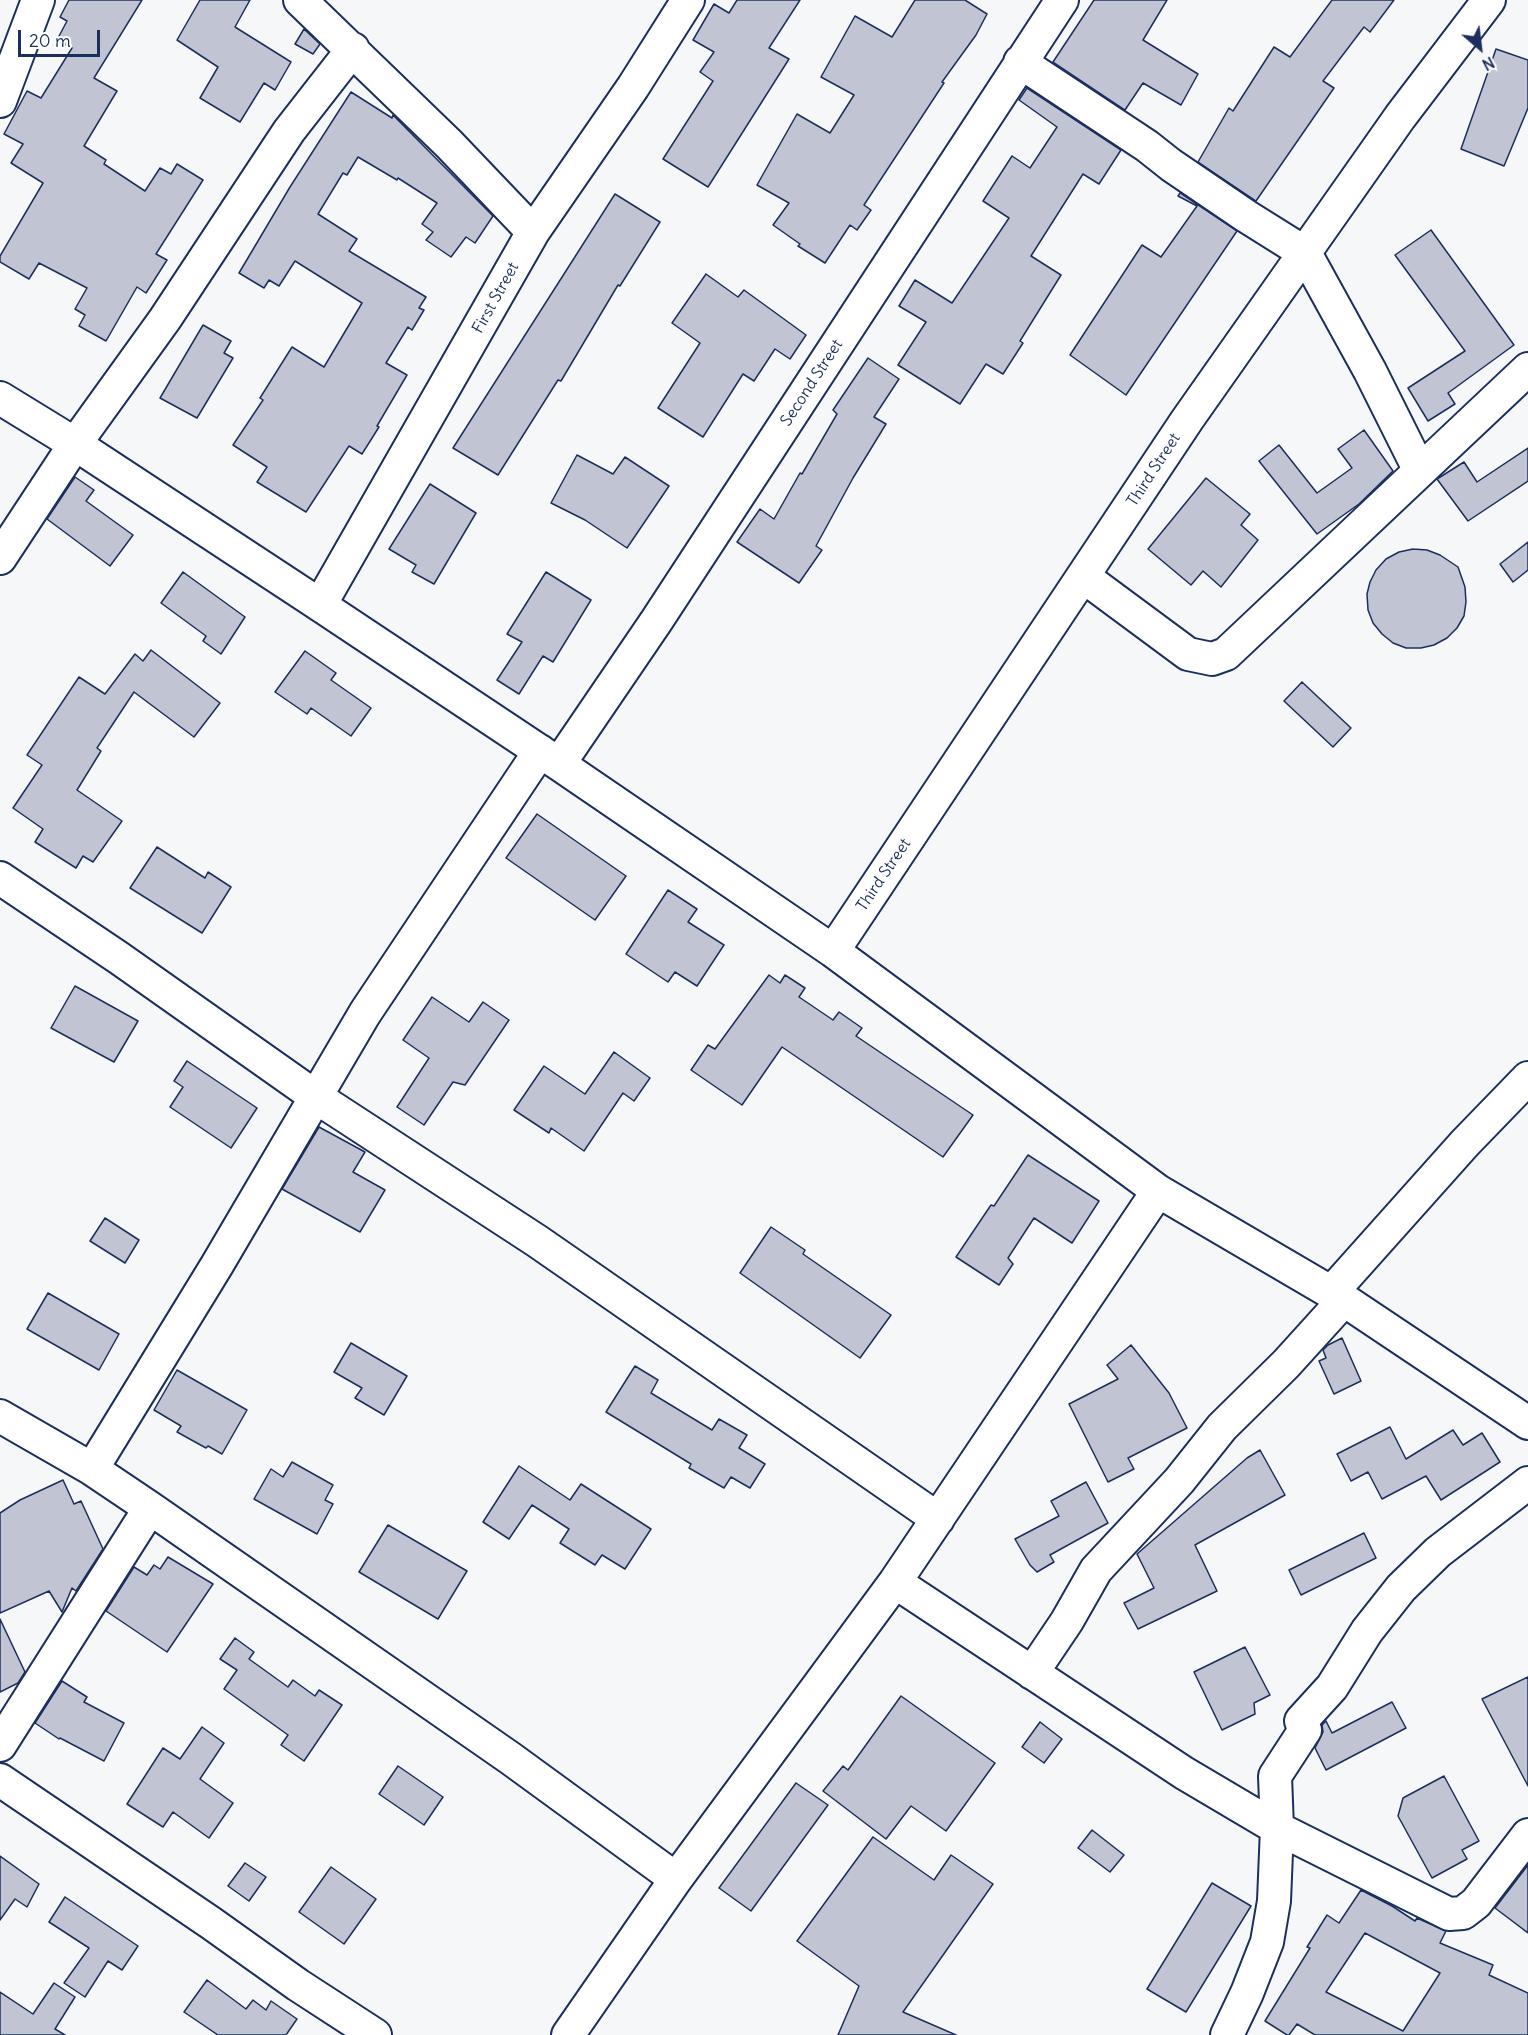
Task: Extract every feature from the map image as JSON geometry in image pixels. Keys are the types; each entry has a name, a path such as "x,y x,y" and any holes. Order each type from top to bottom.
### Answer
{"street":[{"path":"0,102 38,0"},
{"path":"300,0 449,144 533,232"},
{"name":"First Street","path":"320,605 533,232 633,87 688,0"},
{"name":"Second Street","path":"92,1469 218,1265 365,1013 550,758 657,620 1062,0"},
{"name":"Third Street","path":"833,951 1187,420 1400,117 1489,0"},
{"path":"0,558 75,444 165,319 289,131 353,50"},
{"path":"1020,62 1147,146 1246,216 1305,253 1371,371 1420,471"},
{"path":"1084,577 1188,654 1212,659 1227,654 1528,369"},
{"path":"0,398 75,444 320,605 833,951 1158,1191 1337,1296 1528,1423"},
{"path":"0,878 119,958 316,1097 537,1241 939,1519"},
{"path":"1032,1673 1067,1621 1096,1570 1179,1482 1222,1427 1286,1364 1337,1296 1465,1143 1528,1078"},
{"path":"568,2035 676,1879 895,1582 1158,1191"},
{"path":"0,1416 92,1469 150,1508 510,1758 676,1879"},
{"path":"1227,2035 1267,1942 1274,1901 1277,1828 1275,1776 1305,1730 1301,1721 1332,1687 1367,1631 1401,1588 1438,1552 1528,1483"},
{"path":"0,1745 150,1508"},
{"path":"895,1582 1184,1773 1277,1828 1449,1914 1462,1913 1476,1904 1528,1835"},
{"path":"0,1780 298,1985 375,2035"}],"building":[{"path":"69,0 142,0 94,78 117,91 84,146 106,160 104,164 145,191 160,168 171,174 177,164 203,180 156,254 167,260 146,293 137,287 106,341 79,326 85,315 75,309 87,288 39,263 29,279 0,262 0,256 43,183 11,163 23,144 4,134 27,91 41,98 72,48 57,40 67,21 60,17"},
{"path":"200,0 250,0 235,27 291,62 275,90 264,83 240,122 200,98 218,67 177,40"},
{"path":"737,0 800,0 769,48 789,59 708,187 663,159 713,81 700,72 714,52 693,40 714,4 729,13"},
{"path":"915,0 965,0 987,14 976,35 942,82 944,83 864,205 871,210 857,230 850,225 825,263 798,246 800,244 773,225 789,203 757,185 797,114 830,133 854,95 821,77 855,16 892,37"},
{"path":"1094,0 1167,0 1143,40 1198,74 1181,105 1143,83 1125,110 1053,62"},
{"path":"1332,0 1394,0 1370,32 1364,27 1323,81 1334,88 1256,201 1198,162 1229,108 1233,111 1274,47 1290,57"},
{"path":"304,29 320,44 313,54 295,44"},
{"path":"1496,49 1528,60 1528,108 1504,166 1461,149"},
{"path":"1027,88 1121,150 1099,184 1083,174 1031,256 1061,275 1020,341 1023,343 1003,374 986,364 960,404 898,365 926,322 899,306 915,280 952,303 1009,218 983,201 1012,156 1030,168 1057,127 1019,100"},
{"path":"351,92 392,118 393,115 493,216 475,243 466,237 451,257 426,240 433,232 422,224 437,203 398,178 397,180 358,157 347,175 343,173 318,214 357,239 349,251 426,297 419,308 424,310 412,330 408,327 386,363 407,375 377,426 379,427 362,454 349,446 306,512 257,482 267,467 233,445 263,400 260,398 292,347 324,367 362,303 295,261 279,286 269,280 264,288 239,273 290,187"},
{"path":"1180,193 1237,231 1126,395 1070,355 1142,245 1161,257 1197,206 1178,196"},
{"path":"615,194 660,222 620,286 618,285 561,381 558,380 498,475 453,448"},
{"path":"1431,230 1514,345 1448,393 1455,404 1428,421 1408,388 1465,351 1395,255"},
{"path":"706,274 738,297 744,290 806,335 790,359 775,349 754,381 743,374 703,437 658,408 700,343 672,323"},
{"path":"203,325 231,341 224,353 233,358 197,418 160,398"},
{"path":"868,358 899,379 874,417 886,424 816,546 822,550 799,583 737,542 760,509 774,519 837,414 833,410"},
{"path":"1364,430 1393,471 1359,504 1317,534 1259,461 1279,445 1317,493 1352,468 1338,449"},
{"path":"1528,448 1528,481 1468,521 1437,479 1464,462 1477,482"},
{"path":"577,455 613,474 625,457 669,486 627,548 585,520 551,503"},
{"path":"75,477 94,490 86,501 133,535 110,566 47,519"},
{"path":"1206,478 1250,514 1241,525 1258,540 1221,587 1203,571 1191,585 1148,549"},
{"path":"430,484 476,513 434,584 412,572 416,565 389,549"},
{"path":"1528,542 1528,570 1513,582 1500,564"},
{"path":"1413,549 1427,550 1440,555 1458,567 1465,587 1464,616 1457,628 1447,638 1434,645 1421,648 1406,648 1393,643 1373,623 1368,610 1367,594 1376,570 1386,559 1399,552"},
{"path":"183,572 245,617 221,654 203,641 206,636 161,603"},
{"path":"546,572 591,600 553,662 543,656 519,694 497,680 522,642 507,634"},
{"path":"151,650 220,703 194,737 134,692 97,748 101,751 77,790 122,821 93,862 83,856 76,868 35,842 43,829 13,808 42,765 27,755 79,677 105,694 135,654 143,661"},
{"path":"305,651 336,673 331,680 371,708 351,736 311,708 307,714 275,692"},
{"path":"1302,682 1351,728 1333,747 1284,701"},
{"path":"537,814 626,876 595,920 506,858"},
{"path":"157,847 205,878 208,872 231,887 202,933 130,888"},
{"path":"668,890 697,909 688,922 724,945 697,986 675,972 668,982 626,954"},
{"path":"769,975 780,983 785,975 805,988 799,997 833,1020 839,1012 862,1028 856,1036 973,1115 943,1157 782,1047 742,1105 691,1070 708,1045 715,1049"},
{"path":"75,986 138,1021 114,1062 51,1028"},
{"path":"432,997 469,1022 483,1002 509,1020 465,1085 453,1082 424,1125 397,1107 429,1058 403,1040"},
{"path":"614,1052 650,1078 634,1101 623,1093 584,1151 551,1128 549,1133 514,1110 544,1066 585,1094"},
{"path":"187,1061 257,1108 231,1148 170,1107 183,1087 174,1081"},
{"path":"319,1127 365,1152 353,1172 385,1190 360,1232 282,1189"},
{"path":"1028,1155 1099,1201 1072,1243 1034,1218 1008,1258 1013,1264 999,1285 956,1257"},
{"path":"105,1218 139,1240 125,1263 90,1241"},
{"path":"771,1227 805,1250 803,1254 891,1315 860,1358 740,1273"},
{"path":"48,1293 119,1334 99,1370 27,1329"},
{"path":"1342,1338 1361,1381 1334,1394 1319,1361 1326,1358 1323,1350 1328,1345"},
{"path":"351,1343 407,1376 384,1415 355,1398 362,1388 334,1372"},
{"path":"1131,1345 1169,1393 1187,1428 1128,1458 1134,1469 1108,1482 1069,1404 1118,1379 1107,1365"},
{"path":"635,1366 658,1380 651,1393 712,1430 719,1419 747,1435 739,1448 765,1464 750,1488 731,1477 724,1488 689,1468 691,1464 606,1412"},
{"path":"177,1370 247,1410 222,1454 177,1432 181,1426 154,1410"},
{"path":"1390,1427 1406,1459 1453,1430 1463,1445 1482,1433 1500,1462 1441,1500 1426,1476 1382,1499 1368,1472 1351,1481 1337,1454"},
{"path":"1260,1450 1285,1495 1195,1545 1217,1591 1138,1629 1124,1603 1154,1588 1137,1554 1247,1458"},
{"path":"292,1462 333,1485 325,1500 333,1504 317,1534 254,1499 271,1469 283,1477"},
{"path":"519,1466 570,1500 581,1484 651,1529 625,1569 602,1555 595,1565 560,1543 569,1529 532,1505 509,1539 483,1522"},
{"path":"63,1480 74,1504 81,1501 103,1549 76,1591 72,1588 62,1612 49,1591 0,1613 0,1513 20,1500"},
{"path":"1086,1482 1108,1523 1050,1555 1054,1562 1037,1572 1030,1565 1015,1539 1059,1516 1051,1501"},
{"path":"388,1525 467,1571 438,1619 359,1572"},
{"path":"1364,1533 1376,1558 1301,1595 1289,1570"},
{"path":"168,1557 213,1584 167,1652 106,1611 134,1567 147,1575 154,1565 160,1569"},
{"path":"0,1619 25,1672 18,1683 0,1692"},
{"path":"235,1638 254,1652 249,1659 288,1687 293,1680 315,1696 319,1690 342,1705 304,1761 281,1745 288,1735 224,1689 237,1670 220,1659"},
{"path":"1245,1647 1270,1695 1254,1703 1255,1714 1222,1730 1194,1672"},
{"path":"1528,1677 1528,1786 1482,1699"},
{"path":"62,1681 87,1697 84,1702 124,1723 104,1761 59,1739 35,1723"},
{"path":"901,1696 995,1763 946,1831 911,1806 886,1839 823,1791 843,1766 848,1770"},
{"path":"1392,1702 1406,1728 1326,1770 1315,1748 1323,1732 1322,1725 1326,1721 1332,1733"},
{"path":"1040,1722 1062,1739 1044,1763 1022,1747"},
{"path":"202,1727 224,1743 200,1779 233,1803 209,1838 173,1812 163,1827 127,1804 163,1748 180,1759"},
{"path":"398,1766 443,1797 424,1825 379,1794"},
{"path":"1444,1776 1479,1841 1462,1850 1467,1859 1432,1878 1398,1816 1403,1798"},
{"path":"796,1783 828,1805 751,1911 719,1888"},
{"path":"1092,1830 1124,1855 1110,1872 1078,1848"},
{"path":"873,1837 934,1880 951,1855 993,1884 903,2012 956,2035 838,2035 859,1986 797,1941"},
{"path":"0,1856 39,1884 27,1907 15,1899 0,1920"},
{"path":"245,1863 266,1877 249,1901 228,1886"},
{"path":"1528,1865 1528,1933 1495,1908"},
{"path":"331,1867 376,1899 344,1944 299,1912"},
{"path":"1212,1883 1251,1906 1186,2012 1147,1989"},
{"path":"1361,1890 1415,1921 1417,1918 1446,1931 1440,1943 1493,1965 1489,1975 1528,1993 1528,2035 1315,2035 1297,2024 1287,2035 1265,2021 1310,1948 1307,1947 1327,1915 1339,1923","holes":["1365,1933 1440,1973 1403,2031 1326,1992"]},
{"path":"65,1897 138,1946 122,1970 108,1961 85,1997 64,1983 89,1948 49,1922"},
{"path":"207,1980 246,2009 253,2000 266,2010 271,2001 297,2019 286,2035 218,2035 184,2012"},
{"path":"54,1983 75,1997 55,2029 65,2035 0,2035 0,1992 33,2014"}]}
